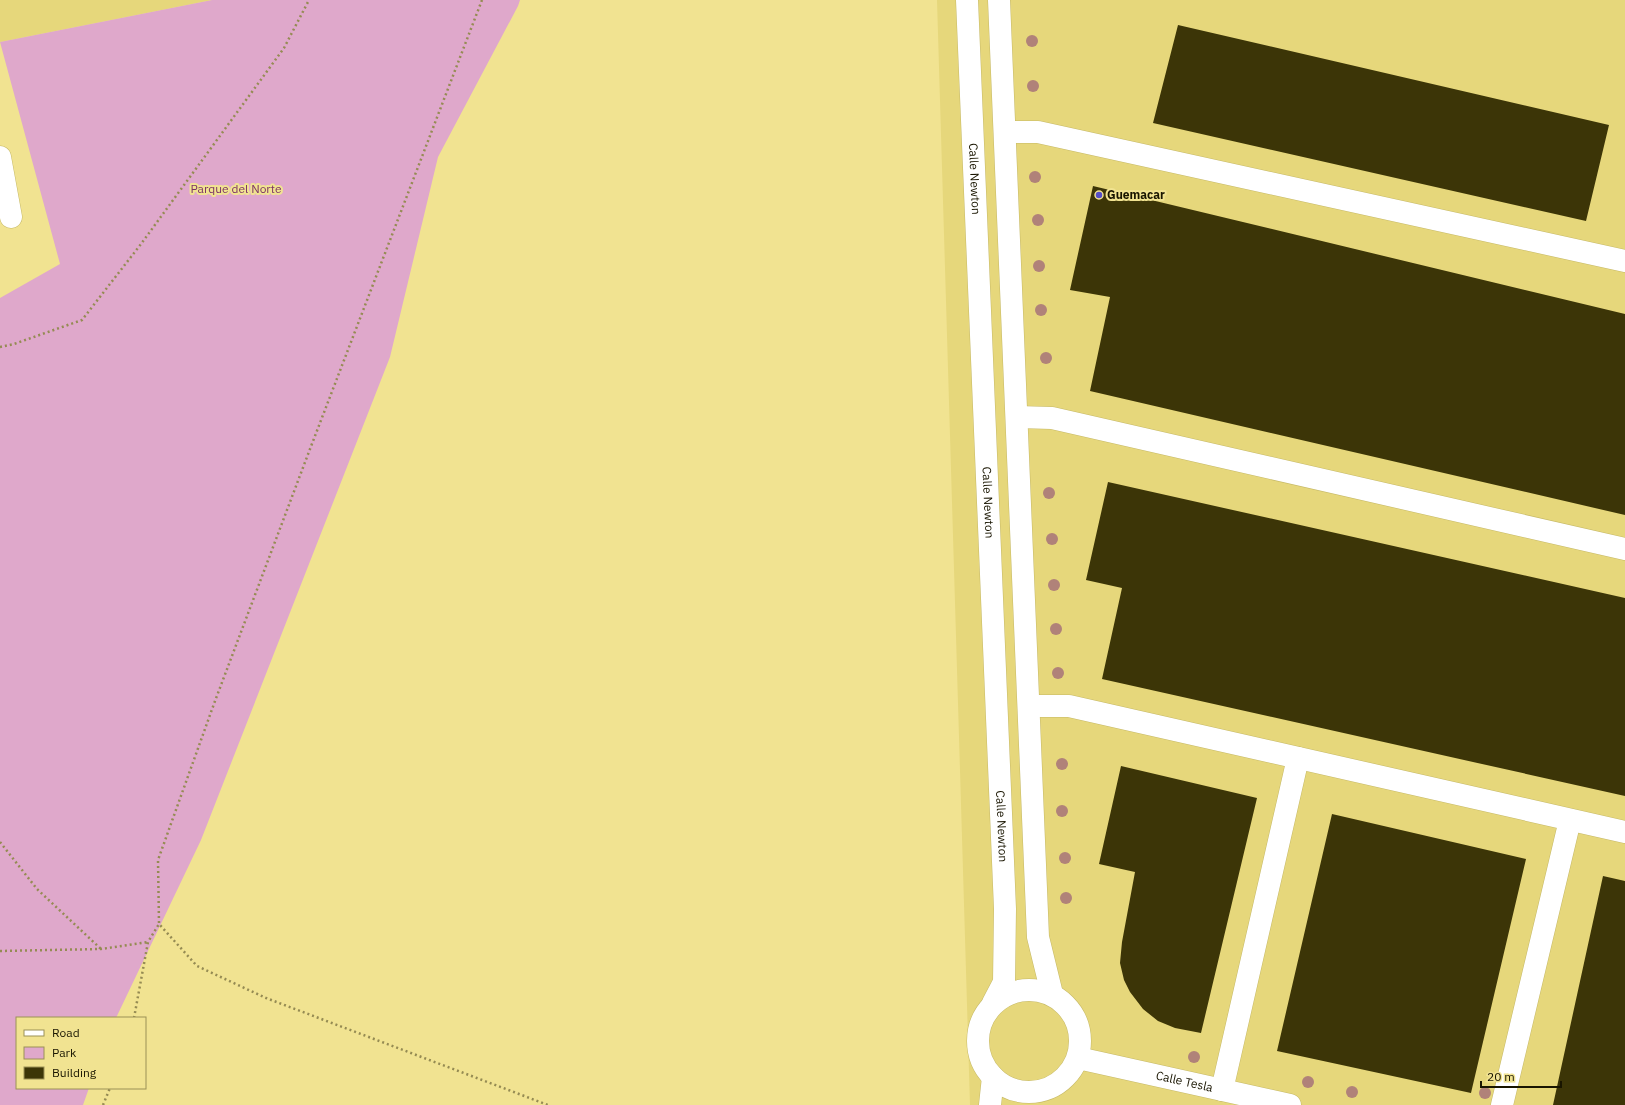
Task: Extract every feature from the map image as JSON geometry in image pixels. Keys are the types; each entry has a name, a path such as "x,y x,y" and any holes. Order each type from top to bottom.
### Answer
{"street":[{"name":"Calle Newton","path":"968,0 1005,909 1004,982 993,1003"},
{"path":"999,0 1038,936 1052,994"},
{"path":"1005,132 1038,132 1625,261"},
{"path":"0,157 11,217"},
{"path":"1017,417 1052,418 1625,549"},
{"path":"1029,706 1069,706 1625,832"},
{"path":"1222,1090 1298,758"},
{"path":"1502,1105 1570,820"},
{"path":"1022,990 1052,994 1071,1011 1081,1036 1078,1058 1066,1077 1036,1098 1002,1085 993,1077 981,1058 978,1037 984,1016 993,1003 1022,990"},
{"name":"Calle Tesla","path":"1078,1058 1290,1105"},
{"path":"990,1105 993,1077"}],"path":[{"path":"0,347 14,344 82,320 141,244 284,48 309,0"},
{"path":"134,1017 148,942 159,924 158,860 215,701 482,0"},
{"path":"0,842 38,889 101,949"},
{"path":"159,924 197,966 266,998 548,1105"},
{"path":"0,950 101,949 148,942"},
{"path":"103,1105 110,1089"}],"shaded area":[{"path":"0,0 212,0 0,42"},
{"path":"937,0 1625,0 1625,1105 970,1105"}],"green space":[{"name":"Parque del Norte","path":"212,0 520,0 438,157 390,357 201,840 116,1017 16,1017 16,1089 89,1089 83,1105 0,1105 0,298 60,264 0,42"}],"building":[{"path":"1178,25 1609,125 1586,221 1153,123"},
{"path":"1093,186 1625,314 1625,515 1090,391 1110,297 1070,290"},
{"path":"1108,482 1625,598 1625,796 1102,679 1122,588 1086,580"},
{"path":"1121,766 1257,798 1201,1033 1175,1028 1158,1021 1143,1009 1130,992 1124,980 1120,963 1122,942 1135,872 1099,864"},
{"path":"1332,814 1526,859 1471,1093 1277,1051"},
{"path":"1603,876 1625,881 1625,1105 1553,1105"}],"place":[{"name":"Guemacar","path":"1099,195"}]}
